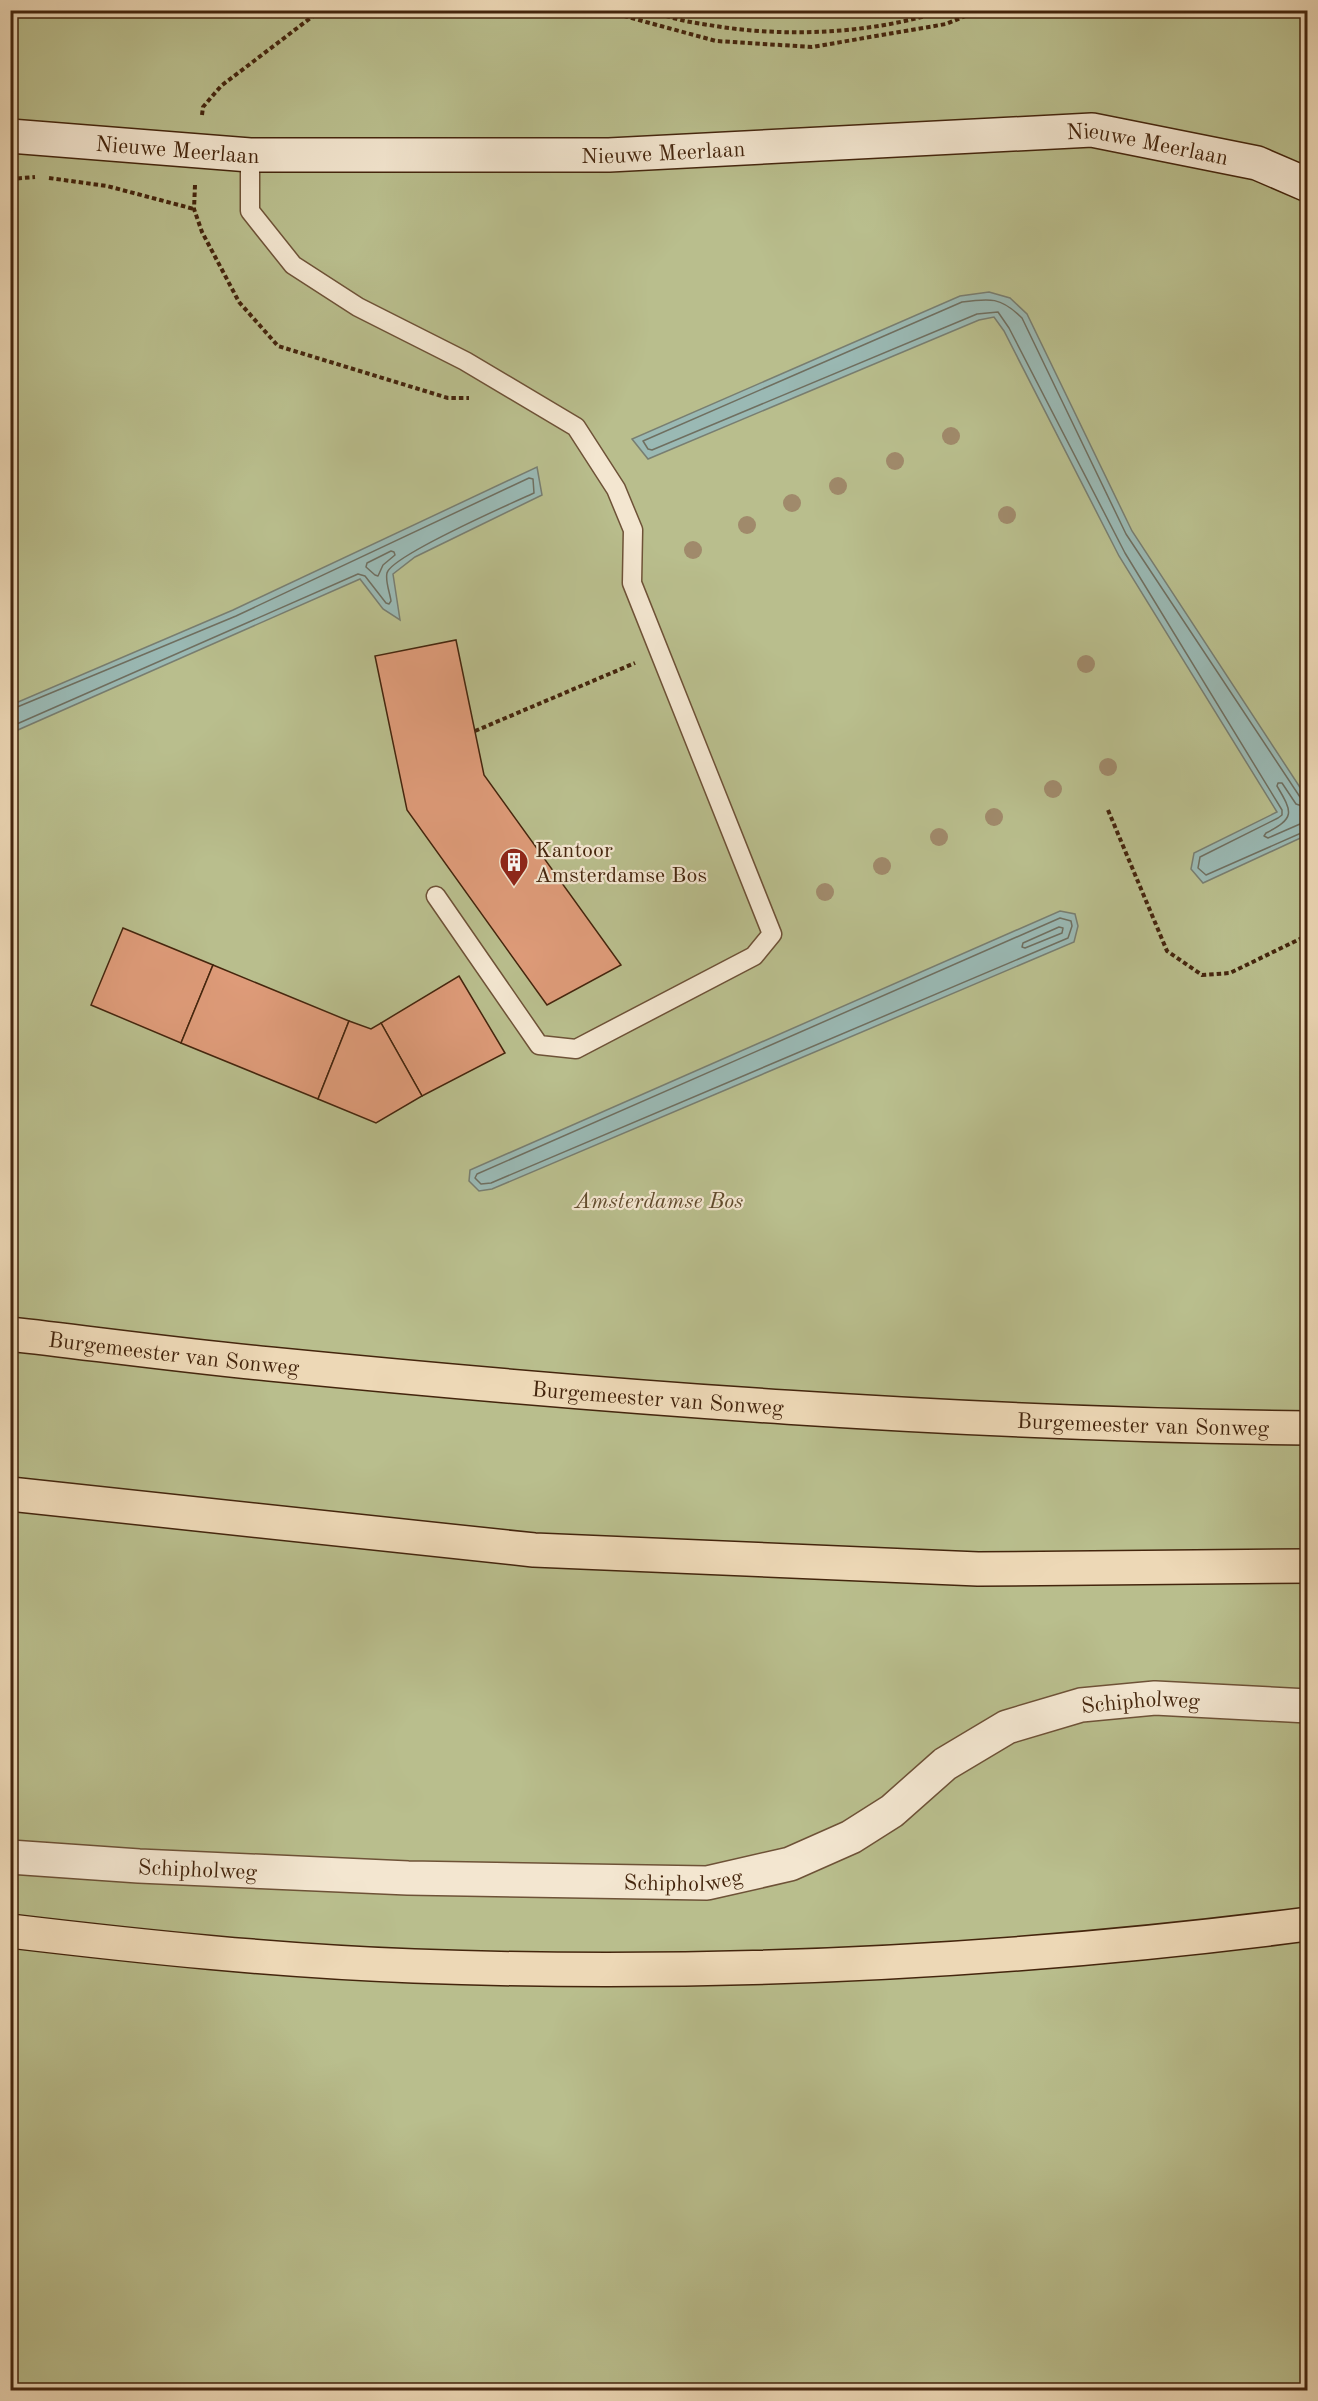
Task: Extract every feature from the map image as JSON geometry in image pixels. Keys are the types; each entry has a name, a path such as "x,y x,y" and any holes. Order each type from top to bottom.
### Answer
{"main road":[{"name":"Burgemeester van Sonweg","path":"10,1334 267,1364 690,1402 878,1414 1124,1425 1308,1428"},
{"path":"10,1494 534,1550 978,1569 1308,1566"},
{"path":"10,1931 178,1951 413,1966 635,1970 858,1964 1078,1950 1308,1924"}],"street":[{"name":"Nieuwe Meerlaan","path":"10,136 250,156 609,155 1092,130 1257,163 1308,185"},
{"name":"Schipholweg","path":"10,1857 140,1866 408,1878 707,1883 790,1864 850,1838 892,1811 945,1764 1007,1727 1082,1705 1155,1698 1308,1706"}],"lane":[{"path":"250,156 250,211 293,266 358,307 465,361 576,427 616,489 633,530 632,583 772,934 754,956 576,1049 539,1046 436,896"}],"path":[{"path":"602,10 716,41 812,46 946,24 980,10"},
{"path":"652,10 669,19 747,32 821,32 915,20 946,10"},
{"path":"10,179 37,176"},
{"path":"49,178 107,186 194,209"},
{"path":"475,731 660,653"},
{"path":"1108,810 1167,951 1202,975 1230,973 1308,935"}],"green space":[{"name":"Amsterdamse Bos","path":"11,11 1307,11 1307,2390 11,2390"}],"water":[{"path":"989,292 1010,298 1027,314 1132,531 1307,798 1307,835 1203,883 1191,869 1194,853 1277,812 1119,556 1004,331 994,317 979,320 648,459 632,439 960,296"},
{"path":"537,467 542,495 415,557 393,574 400,620 383,609 360,579 11,733 11,705 233,610"},
{"path":"1060,911 1075,914 1078,926 1074,942 492,1189 479,1191 469,1181 470,1170"}],"building":[{"name":"Kantoor Amsterdamse Bos","path":"456,640 484,775 621,965 547,1005 407,810 375,656"},
{"path":"123,928 213,965 181,1043 91,1005"},
{"path":"213,965 349,1021 318,1099 181,1043"},
{"path":"459,976 505,1053 422,1096 381,1023"},
{"path":"349,1021 371,1029 381,1023 422,1096 376,1123 318,1099"}],"place":[{"name":"Kantoor Amsterdamse Bos","path":"514,888"}]}
